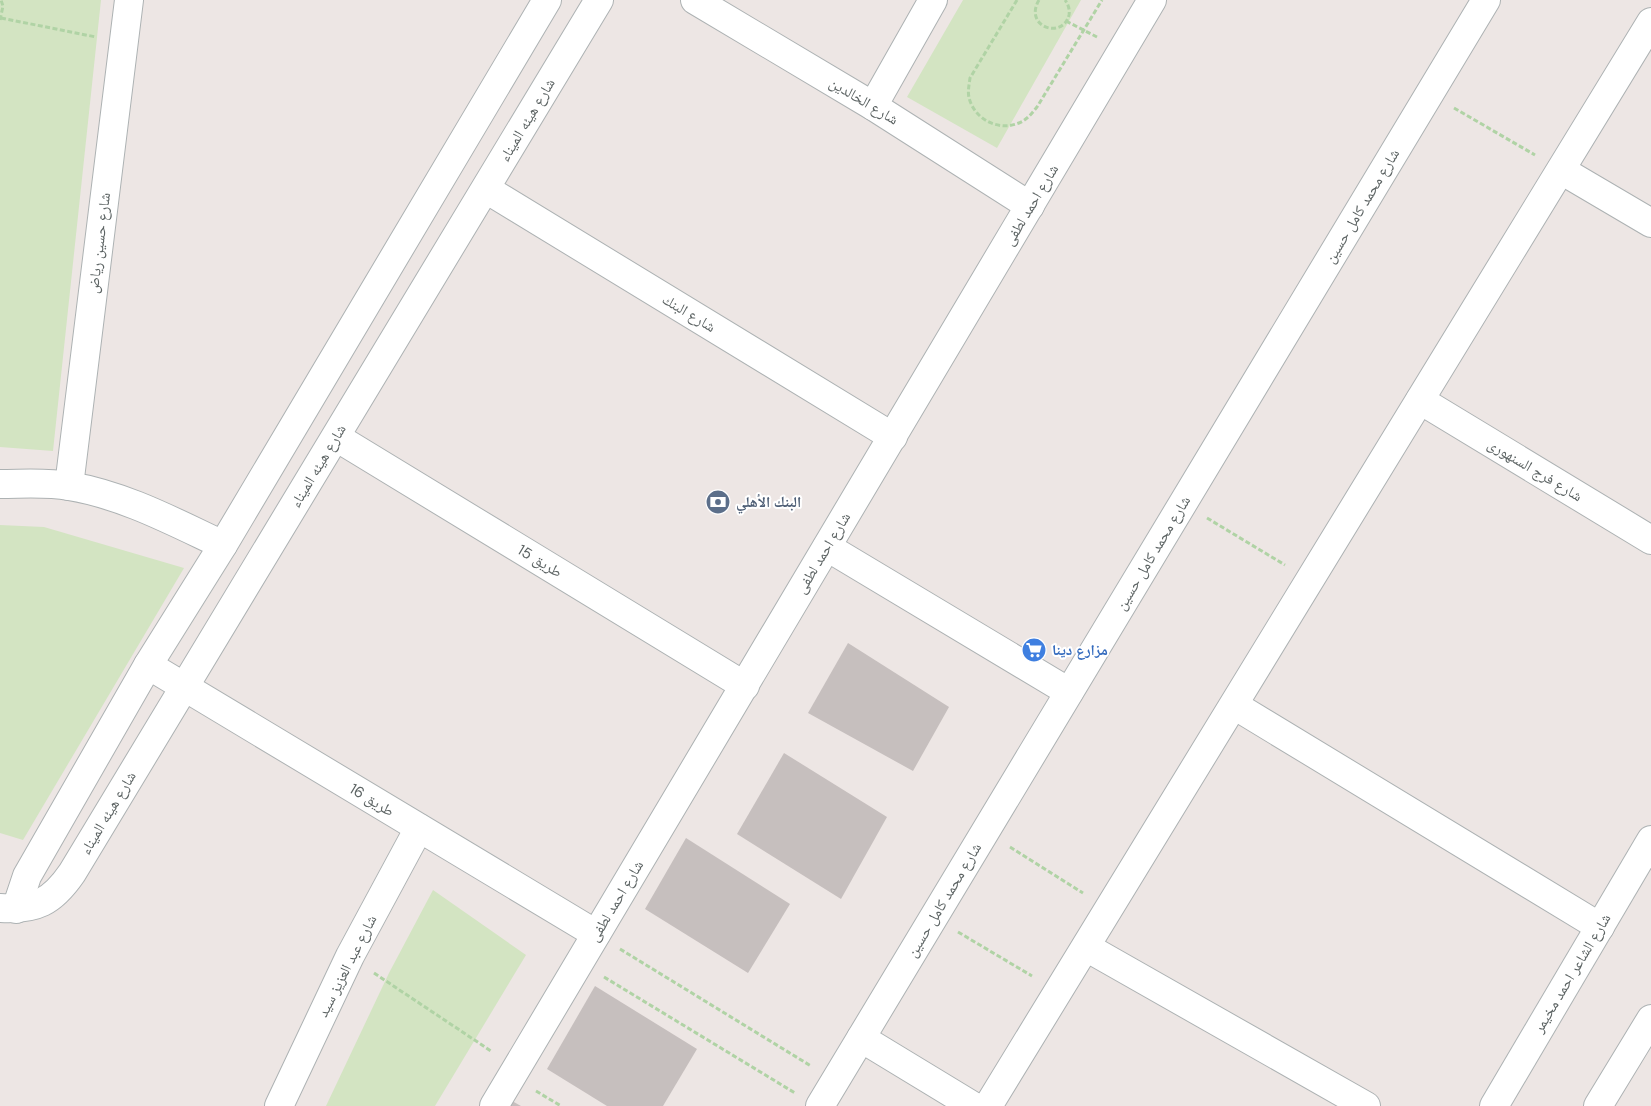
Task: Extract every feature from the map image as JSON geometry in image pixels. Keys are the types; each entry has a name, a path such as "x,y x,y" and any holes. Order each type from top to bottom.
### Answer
{"street":[{"name":"شارع حسين رياض","path":"69,486 129,0"},
{"name":"شارع هيئه الميناء","path":"8,909 148,665 223,545 547,0"},
{"name":"شارع هيئه الميناء","path":"8,909 30,907 45,901 61,889 599,0"},
{"name":"شارع الخالدين","path":"695,0 873,106 1030,206"},
{"path":"873,106 933,0"},
{"name":"شارع احمد لطفى","path":"494,1106 1152,0"},
{"name":"شارع محمد كامل حسين","path":"810,1101 835,1081 1429,94 1480,2"},
{"path":"988,1106 1651,22"},
{"path":"1561,170 1651,223"},
{"name":"شارع البنك","path":"486,189 893,437"},
{"name":"شارع فرج السنهورى","path":"1420,400 1651,540"},
{"name":"طريق 15","path":"336,437 745,686"},
{"path":"0,484 69,486 131,503 223,545"},
{"path":"827,547 1069,692"},
{"name":"طريق 16","path":"148,665 596,934"},
{"path":"1234,705 1600,927"},
{"name":"شارع عبد العزيز سيد","path":"279,1106 350,956 419,828"},
{"name":"شارع الشاعر احمد مخيمر","path":"1494,1106 1651,840"},
{"path":"1086,947 1366,1106"},
{"path":"1598,1106 1651,1018"},
{"path":"860,1038 973,1106"}],"path":[{"path":"1,0 3,6 1,19 124,43"},
{"path":"1017,0 970,78 968,90 970,102 976,113 996,125 1008,126 1019,123 1030,116 1102,0"},
{"path":"1038,0 1034,9 1036,18 1042,25 1050,29 1059,27 1066,21 1069,13 1068,4 1065,0"},
{"path":"1429,94 1561,170"},
{"path":"1183,504 1310,580"},
{"path":"985,832 1109,909"},
{"path":"934,917 1059,992"},
{"path":"596,934 835,1081"},
{"path":"350,956 517,1068"},
{"path":"579,962 810,1101"}],"green space":[{"path":"0,0 101,0 53,451 0,447"},
{"path":"963,0 1081,0 997,148 907,97"},
{"path":"0,525 44,527 184,568 23,840 0,833"},
{"path":"433,890 526,955 435,1106 326,1106 389,973"}],"building":[{"path":"848,643 949,707 913,771 808,713"},
{"path":"784,753 887,817 841,899 737,834"},
{"path":"686,838 790,904 748,973 645,909"},
{"path":"595,986 697,1049 663,1106 607,1106 547,1069"},
{"path":"512,1101 521,1106 509,1106"}],"place":[{"name":"البنك الأهلي","path":"718,502"},
{"name":"مزارع دينا","path":"1034,650"}]}
